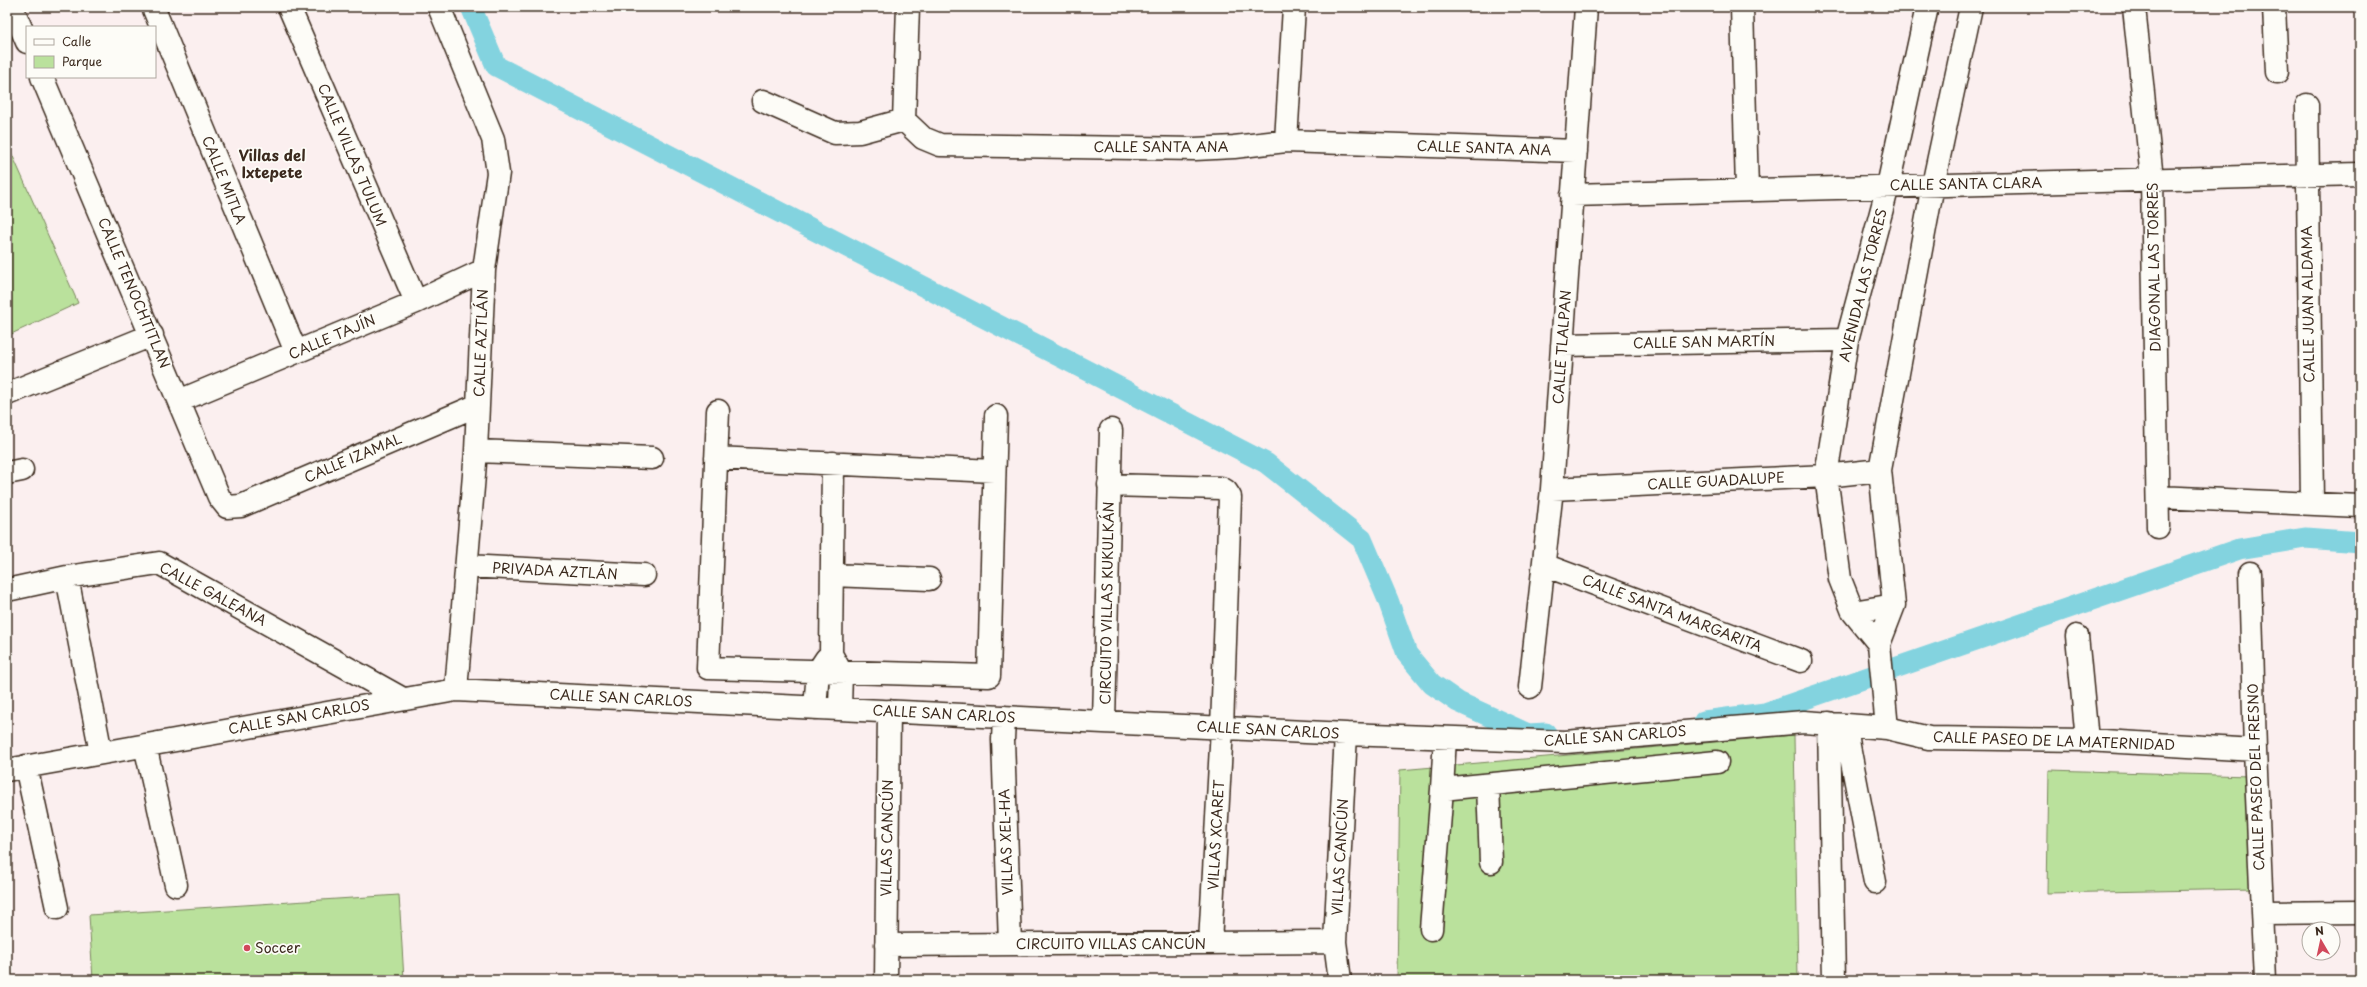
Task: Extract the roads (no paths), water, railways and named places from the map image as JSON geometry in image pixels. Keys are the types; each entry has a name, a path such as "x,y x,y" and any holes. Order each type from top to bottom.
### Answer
{"street":[{"path":"12,7 26,40"},
{"name":"CALLE MITLA","path":"153,7 296,352"},
{"name":"CALLE VILLAS TULUM","path":"289,7 416,302"},
{"name":"CALLE AZTLÁN","path":"439,7 493,139 497,157 498,173 484,270 476,451 456,690"},
{"path":"763,101 835,133 860,132 904,120 908,7"},
{"path":"1286,141 1294,7"},
{"name":"CALLE TLALPAN","path":"1530,687 1552,489 1586,7"},
{"path":"1742,7 1747,190"},
{"name":"AVENIDA LAS TORRES","path":"1880,654 1853,612 1840,579 1826,476 1847,340 1888,186 1927,7"},
{"path":"1887,728 1880,654 1894,605 1880,470 1933,185 1971,7"},
{"name":"DIAGONAL LAS TORRES","path":"2134,7 2152,180 2158,527"},
{"path":"2274,7 2277,72"},
{"name":"CALLE TENOCHTITLAN","path":"42,78 219,497 228,506"},
{"name":"CALLE JUAN ALDAMA","path":"2306,105 2312,503"},
{"name":"CALLE SANTA ANA","path":"904,120 923,138 940,145 1195,149 1234,147 1286,141 1576,151"},
{"name":"CALLE SANTA CLARA","path":"1572,195 2360,174"},
{"name":"CALLE TAJÍN","path":"179,401 416,302 484,270"},
{"path":"7,394 152,335"},
{"name":"CALLE SAN MARTÍN","path":"1562,345 1847,340"},
{"name":"CALLE IZAMAL","path":"228,506 242,506 478,405"},
{"path":"718,411 708,668 818,671 836,663 989,676 996,416"},
{"name":"CIRCUITO VILLAS KUKULKÁN","path":"1104,722 1111,430"},
{"path":"476,451 652,458"},
{"path":"716,458 994,470"},
{"path":"833,463 832,575 836,663 840,709"},
{"name":"CALLE GUADALUPE","path":"1552,489 1826,476 1880,470"},
{"name":"CIRCUITO VILLAS KUKULKÁN","path":"1110,485 1221,488 1228,494 1222,728"},
{"path":"2158,497 2360,506"},
{"name":"CALLE GALEANA","path":"7,590 67,577 159,563 403,699"},
{"name":"CALLE SANTA MARGARITA","path":"1544,565 1801,661"},
{"name":"PRIVADA AZTLÁN","path":"467,566 644,575"},
{"name":"CALLE PASEO DEL FRESNO","path":"2250,573 2254,750 2265,980"},
{"path":"832,575 929,579"},
{"path":"67,577 101,753"},
{"path":"1853,612 1894,605"},
{"path":"2077,636 2087,740"},
{"path":"815,708 818,671"},
{"name":"CALLE SAN CARLOS","path":"17,768 456,690 840,709 889,721 1004,717 1346,734 1565,742 1797,722 1887,728"},
{"name":"VILLAS XEL-HA","path":"1004,717 1003,740 1010,944"},
{"name":"VILLAS CANCÚN","path":"886,980 889,721"},
{"path":"1838,724 1849,746 1875,882"},
{"path":"1834,980 1838,724"},
{"name":"VILLAS XCARET","path":"1210,943 1222,728"},
{"name":"CALLE PASEO DE LA MATERNIDAD","path":"1887,728 1929,738 2087,740 2254,750"},
{"name":"VILLAS CANCÚN","path":"1340,980 1335,942 1346,734"},
{"path":"1431,929 1445,738"},
{"path":"145,745 176,885"},
{"path":"1442,789 1717,762"},
{"path":"17,768 57,908"},
{"path":"1488,785 1491,862"},
{"path":"2262,913 2360,912"},
{"name":"CIRCUITO VILLAS CANCÚN","path":"886,945 1335,942"}],"waterway":[{"path":"471,7 496,66 1266,463 1362,539 1388,600 1407,654 1432,684 1458,702 1528,734 1546,733"},
{"path":"1704,721 1765,713 2239,549 2305,538 2360,542"}],"place":[{"name":"Soccer","path":"247,948"}],"district":[{"name":"Villas del Ixtepete","path":"272,164"}]}
